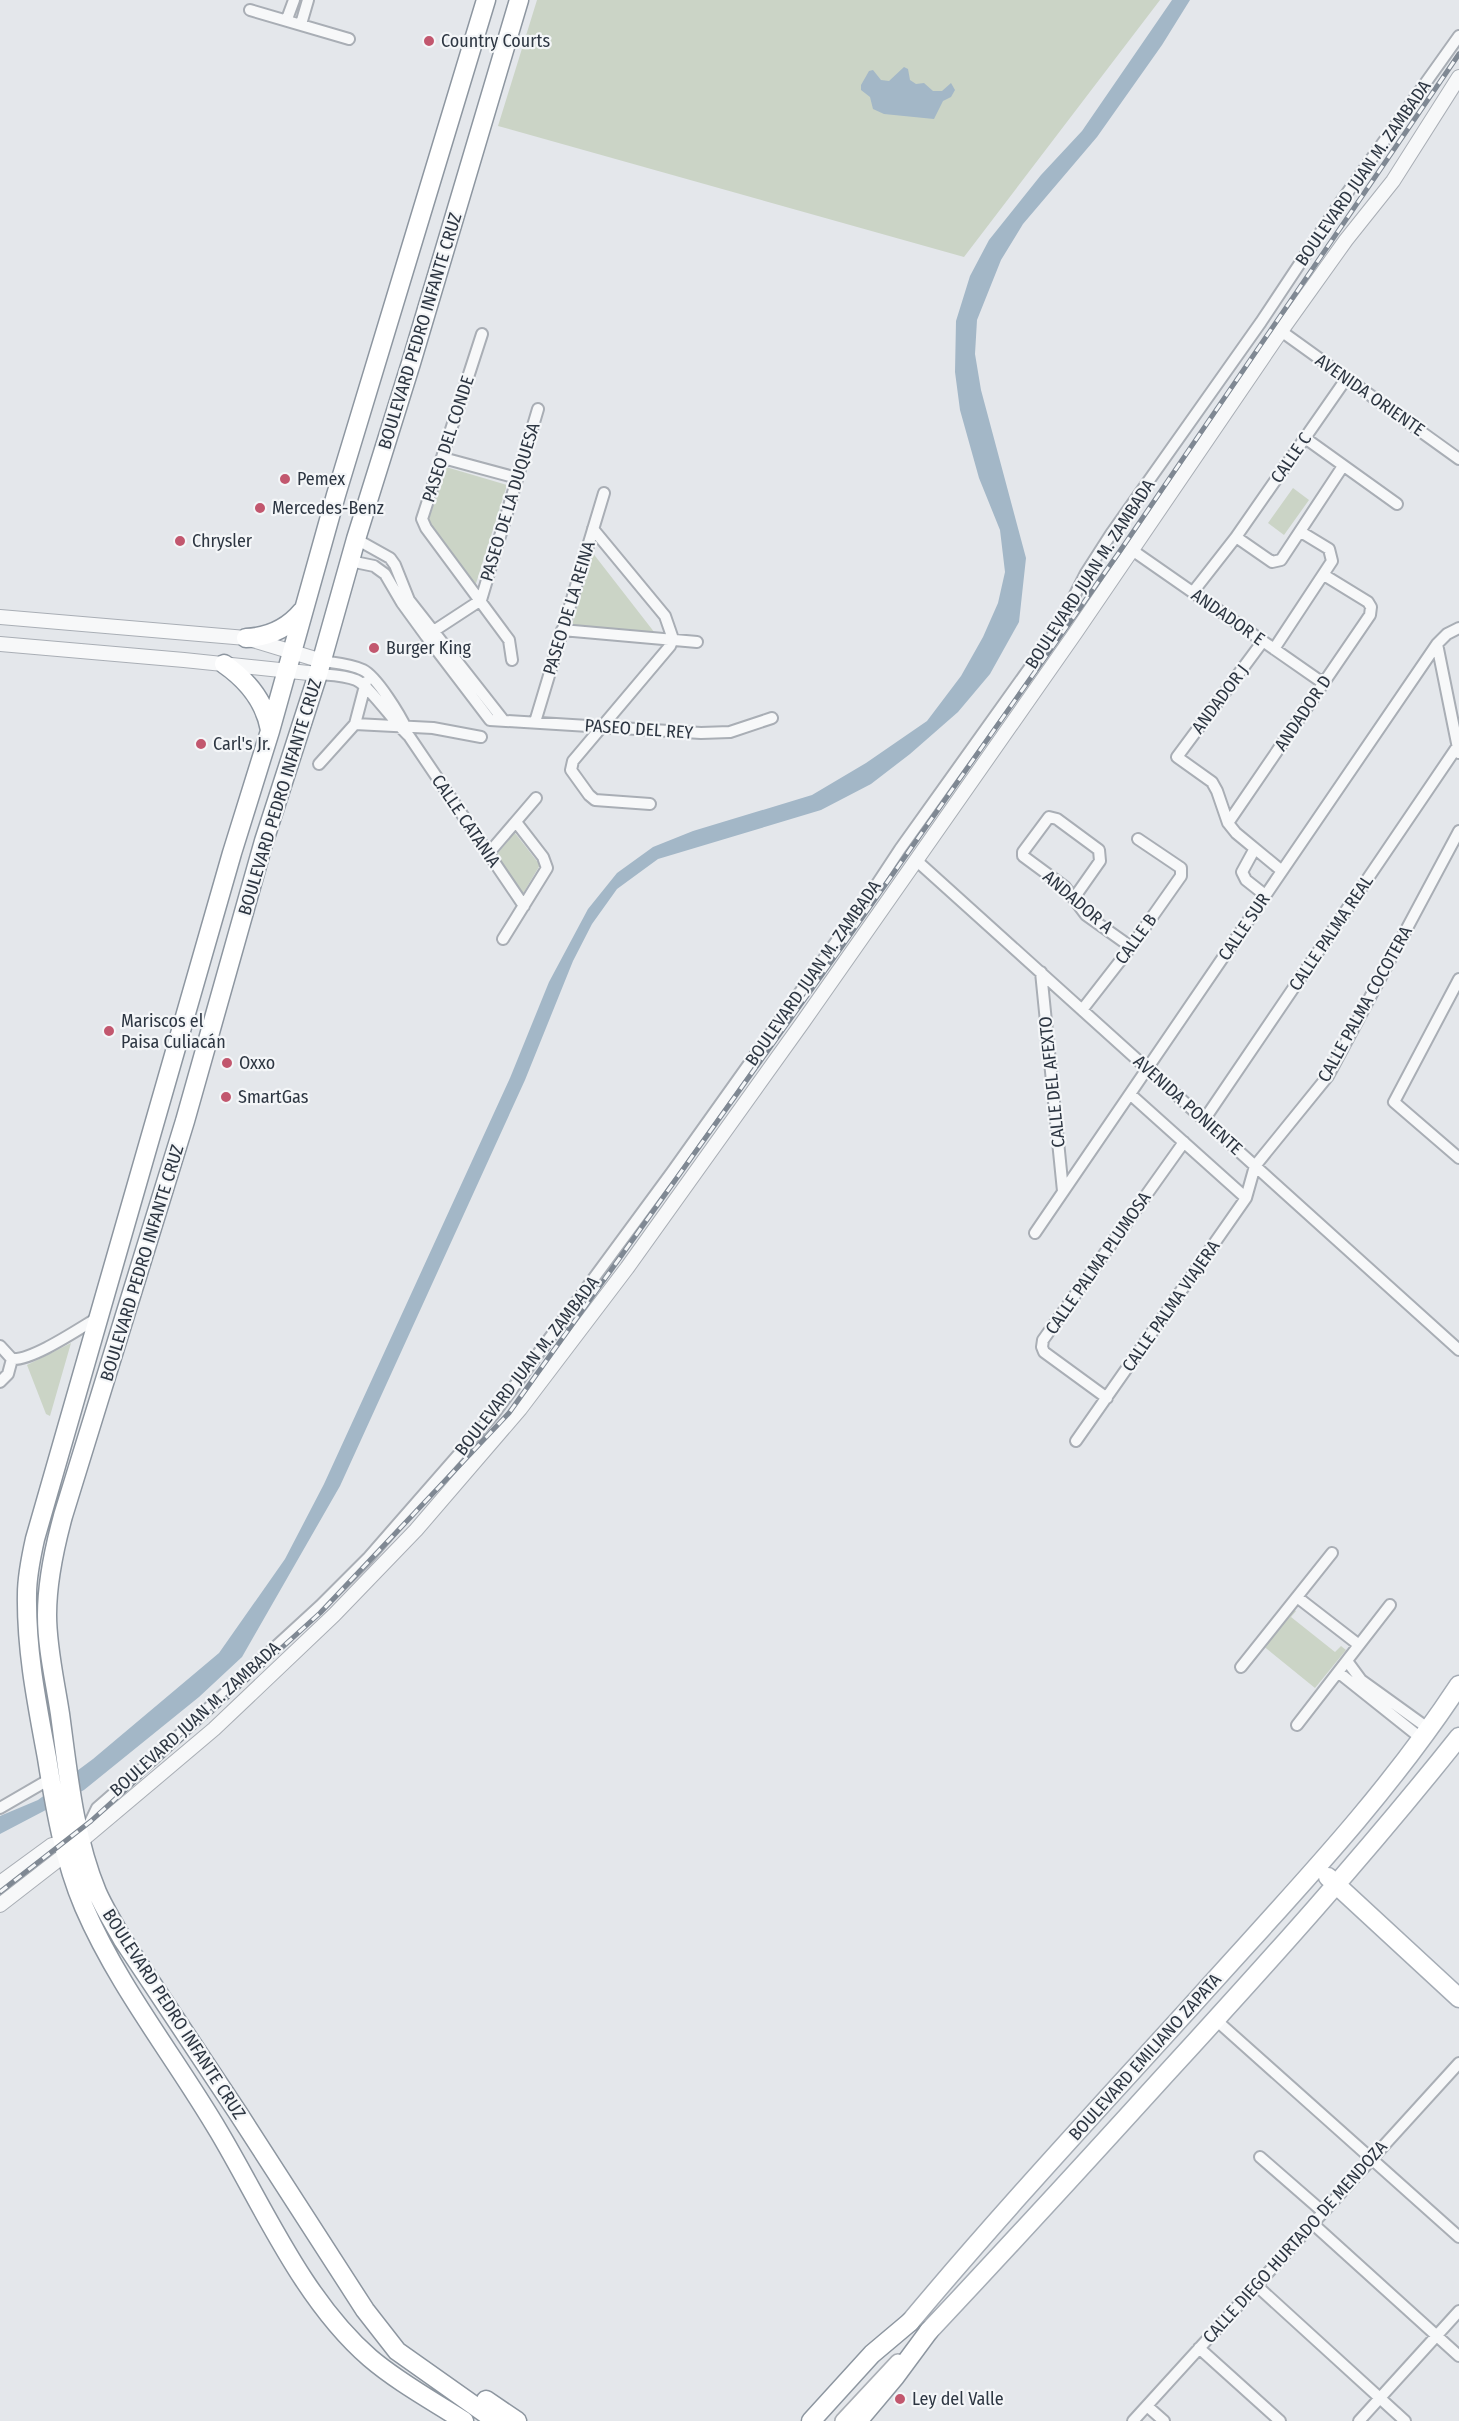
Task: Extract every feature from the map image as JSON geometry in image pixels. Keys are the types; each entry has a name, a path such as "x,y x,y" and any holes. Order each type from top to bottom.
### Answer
{"main road":[{"name":"BOULEVARD PEDRO INFANTE CRUZ","path":"464,2421 370,2358 314,2294 273,2230 219,2132 113,1963 85,1907 65,1848 31,1667 27,1613 29,1569 35,1539 232,852 270,731 303,610 486,0"},
{"name":"BOULEVARD PEDRO INFANTE CRUZ","path":"496,2421 397,2351 350,2289 238,2113 123,1940 97,1892 82,1839 68,1772 49,1645 47,1615 51,1565 63,1516 185,1121 264,842 320,667 356,538 411,363 519,0"},
{"path":"246,638 257,638 278,632 288,626 303,610"},
{"path":"224,664 243,680 258,698 270,731"},
{"name":"BOULEVARD EMILIANO ZAPATA","path":"822,2421 1030,2185 1319,1868 1368,1810 1459,1685"},
{"name":"BOULEVARD EMILIANO ZAPATA","path":"843,2421 1216,2020 1391,1823 1459,1737"},
{"path":"1319,1868 1459,1998"},
{"path":"811,2421 872,2354 910,2322"},
{"path":"379,2327 402,2338 517,2421"},
{"path":"858,2421 896,2377 929,2331"},
{"path":"370,2358 395,2387 443,2421"}],"street":[{"path":"286,19 294,0"},
{"path":"301,24 308,0"},
{"path":"250,10 349,39"},
{"name":"BOULEVARD JUAN M. ZAMBADA","path":"82,1839 97,1808 312,1614 368,1558 508,1397 672,1172 1058,628 1086,573 1111,534 1261,322 1340,203 1459,36"},
{"name":"BOULEVARD JUAN M. ZAMBADA","path":"0,1905 65,1848 82,1839 214,1729 334,1615 416,1530 495,1440 627,1268 917,861 1281,331 1346,240 1393,181 1459,77"},
{"name":"AVENIDA ORIENTE","path":"1281,331 1459,459"},
{"name":"PASEO DEL CONDE","path":"482,334 422,519 426,528 509,640 512,660"},
{"name":"CALLE C","path":"1193,592 1236,537 1346,379"},
{"name":"PASEO DE LA DUQUESA","path":"429,634 481,600 538,409"},
{"path":"1305,438 1397,504"},
{"path":"443,458 517,478"},
{"path":"1236,537 1270,561 1276,562 1286,555 1343,466"},
{"name":"PASEO DE LA REINA","path":"535,722 604,493"},
{"path":"593,529 665,616 673,639 670,646 600,727 573,761 571,767 573,773 596,800 650,804"},
{"path":"1274,649 1332,561 1329,549 1301,532"},
{"name":"PASEO DEL REY","path":"356,538 390,558 409,600 429,634"},
{"name":"ANDADOR E","path":"1132,550 1323,683"},
{"name":"PASEO DEL REY","path":"350,561 380,569 429,634 504,722 717,733 730,732 772,718"},
{"name":"ANDADOR D","path":"1228,823 1370,615 1371,607 1368,602 1324,575"},
{"path":"0,617 246,638 289,661"},
{"name":"CALLE SUR","path":"1035,1233 1437,644 1459,627"},
{"path":"562,630 697,642"},
{"name":"ANDADOR J","path":"1228,823 1212,782 1177,757 1263,641"},
{"path":"0,644 224,664 289,661 320,667 353,678 365,686 404,730"},
{"path":"1437,644 1458,751"},
{"path":"320,667 352,666 369,673 404,730"},
{"path":"319,764 355,724 369,673"},
{"path":"355,724 404,730 442,730 481,737"},
{"name":"CALLE CATANIA","path":"404,730 524,906"},
{"name":"CALLE PALMA REAL","path":"1204,1120 1458,751"},
{"path":"488,854 536,798"},
{"name":"ANDADOR A","path":"1074,898 1101,861 1099,850 1057,819 1048,818 1023,852 1025,857 1065,887 1086,915 1131,947"},
{"path":"503,939 546,872 547,865 516,822"},
{"path":"1228,823 1236,834 1254,850 1282,871"},
{"name":"CALLE PALMA COCOTERA","path":"1255,1166 1328,1076 1459,831"},
{"name":"CALLE B","path":"1083,1010 1181,876 1182,871 1179,866 1138,839"},
{"path":"1254,850 1243,867 1243,876 1265,895"},
{"name":"AVENIDA PONIENTE","path":"917,861 1459,1350"},
{"name":"CALLE DEL AFEXTO","path":"1041,972 1063,1191"},
{"path":"1459,979 1394,1102 1459,1158"},
{"path":"1130,1094 1246,1198"},
{"name":"CALLE PALMA PLUMOSA","path":"1107,1398 1044,1352 1043,1340 1184,1142"},
{"name":"CALLE PALMA VIAJERA","path":"1076,1441 1246,1198 1255,1166"},
{"path":"0,1346 12,1359 18,1360 46,1348 99,1317"},
{"path":"0,1382 8,1374 12,1359"},
{"path":"1241,1667 1332,1553"},
{"path":"1297,1597 1359,1645"},
{"path":"1296,1725 1390,1605"},
{"path":"1347,1661 1361,1680 1425,1734"},
{"path":"1338,1672 1425,1734"},
{"path":"0,1808 51,1782"},
{"name":"BOULEVARD JUAN M. ZAMBADA","path":"0,1883 52,1845 65,1848"},
{"path":"1216,2020 1459,2237"},
{"name":"CALLE DIEGO HURTADO DE MENDOZA","path":"1133,2421 1459,2063"},
{"path":"1260,2157 1322,2211"},
{"path":"1312,2223 1459,2356"},
{"path":"1257,2286 1406,2421"},
{"path":"1359,2421 1459,2311"},
{"path":"1199,2348 1280,2421"},
{"path":"1147,2406 1164,2421"}],"green space":[{"path":"537,0 1160,0 964,257 498,126"},
{"path":"446,467 507,485 473,593 426,528"},
{"path":"1293,488 1309,500 1284,535 1268,523"},
{"path":"592,552 658,637 571,629"},
{"path":"515,833 540,865 524,892 517,893 492,860"},
{"path":"71,1343 50,1416 46,1414 27,1365"},
{"path":"1292,1608 1296,1611 1291,1617 1335,1652 1341,1646 1346,1650 1315,1688 1262,1645"}],"water":[{"path":"1172,0 1190,0 1162,45 1097,137 1023,224 1001,260 977,320 975,354 981,390 1026,558 1019,622 990,674 958,712 871,784 821,810 658,859 617,889 592,924 573,961 525,1080 340,1486 242,1657 199,1697 84,1790 0,1834 0,1816 38,1800 93,1759 219,1653 285,1559 324,1484 510,1078 549,982 588,909 617,873 653,847 693,831 812,795 866,763 927,721 961,676 983,637 998,603 1005,572 1000,530 979,478 960,410 955,372 956,321 970,276 989,240 1041,175 1082,131"},
{"path":"904,67 908,69 910,80 916,84 924,83 933,91 942,91 951,83 955,90 951,97 943,101 934,119 884,114 873,109 870,97 861,90 861,85 869,71 873,70 881,80 889,81"}],"railway":[{"path":"0,1892 91,1821 320,1613 509,1413 826,969 1120,551 1459,54"}],"place":[{"name":"Country Courts","path":"429,41"},
{"name":"Pemex","path":"285,479"},
{"name":"Mercedes-Benz","path":"260,508"},
{"name":"Chrysler","path":"180,541"},
{"name":"Burger King","path":"374,648"},
{"name":"Carl's Jr.","path":"201,744"},
{"name":"Mariscos el Paisa Culiacán","path":"109,1031"},
{"name":"Oxxo","path":"227,1063"},
{"name":"SmartGas","path":"226,1097"},
{"name":"Ley del Valle","path":"900,2399"}]}
